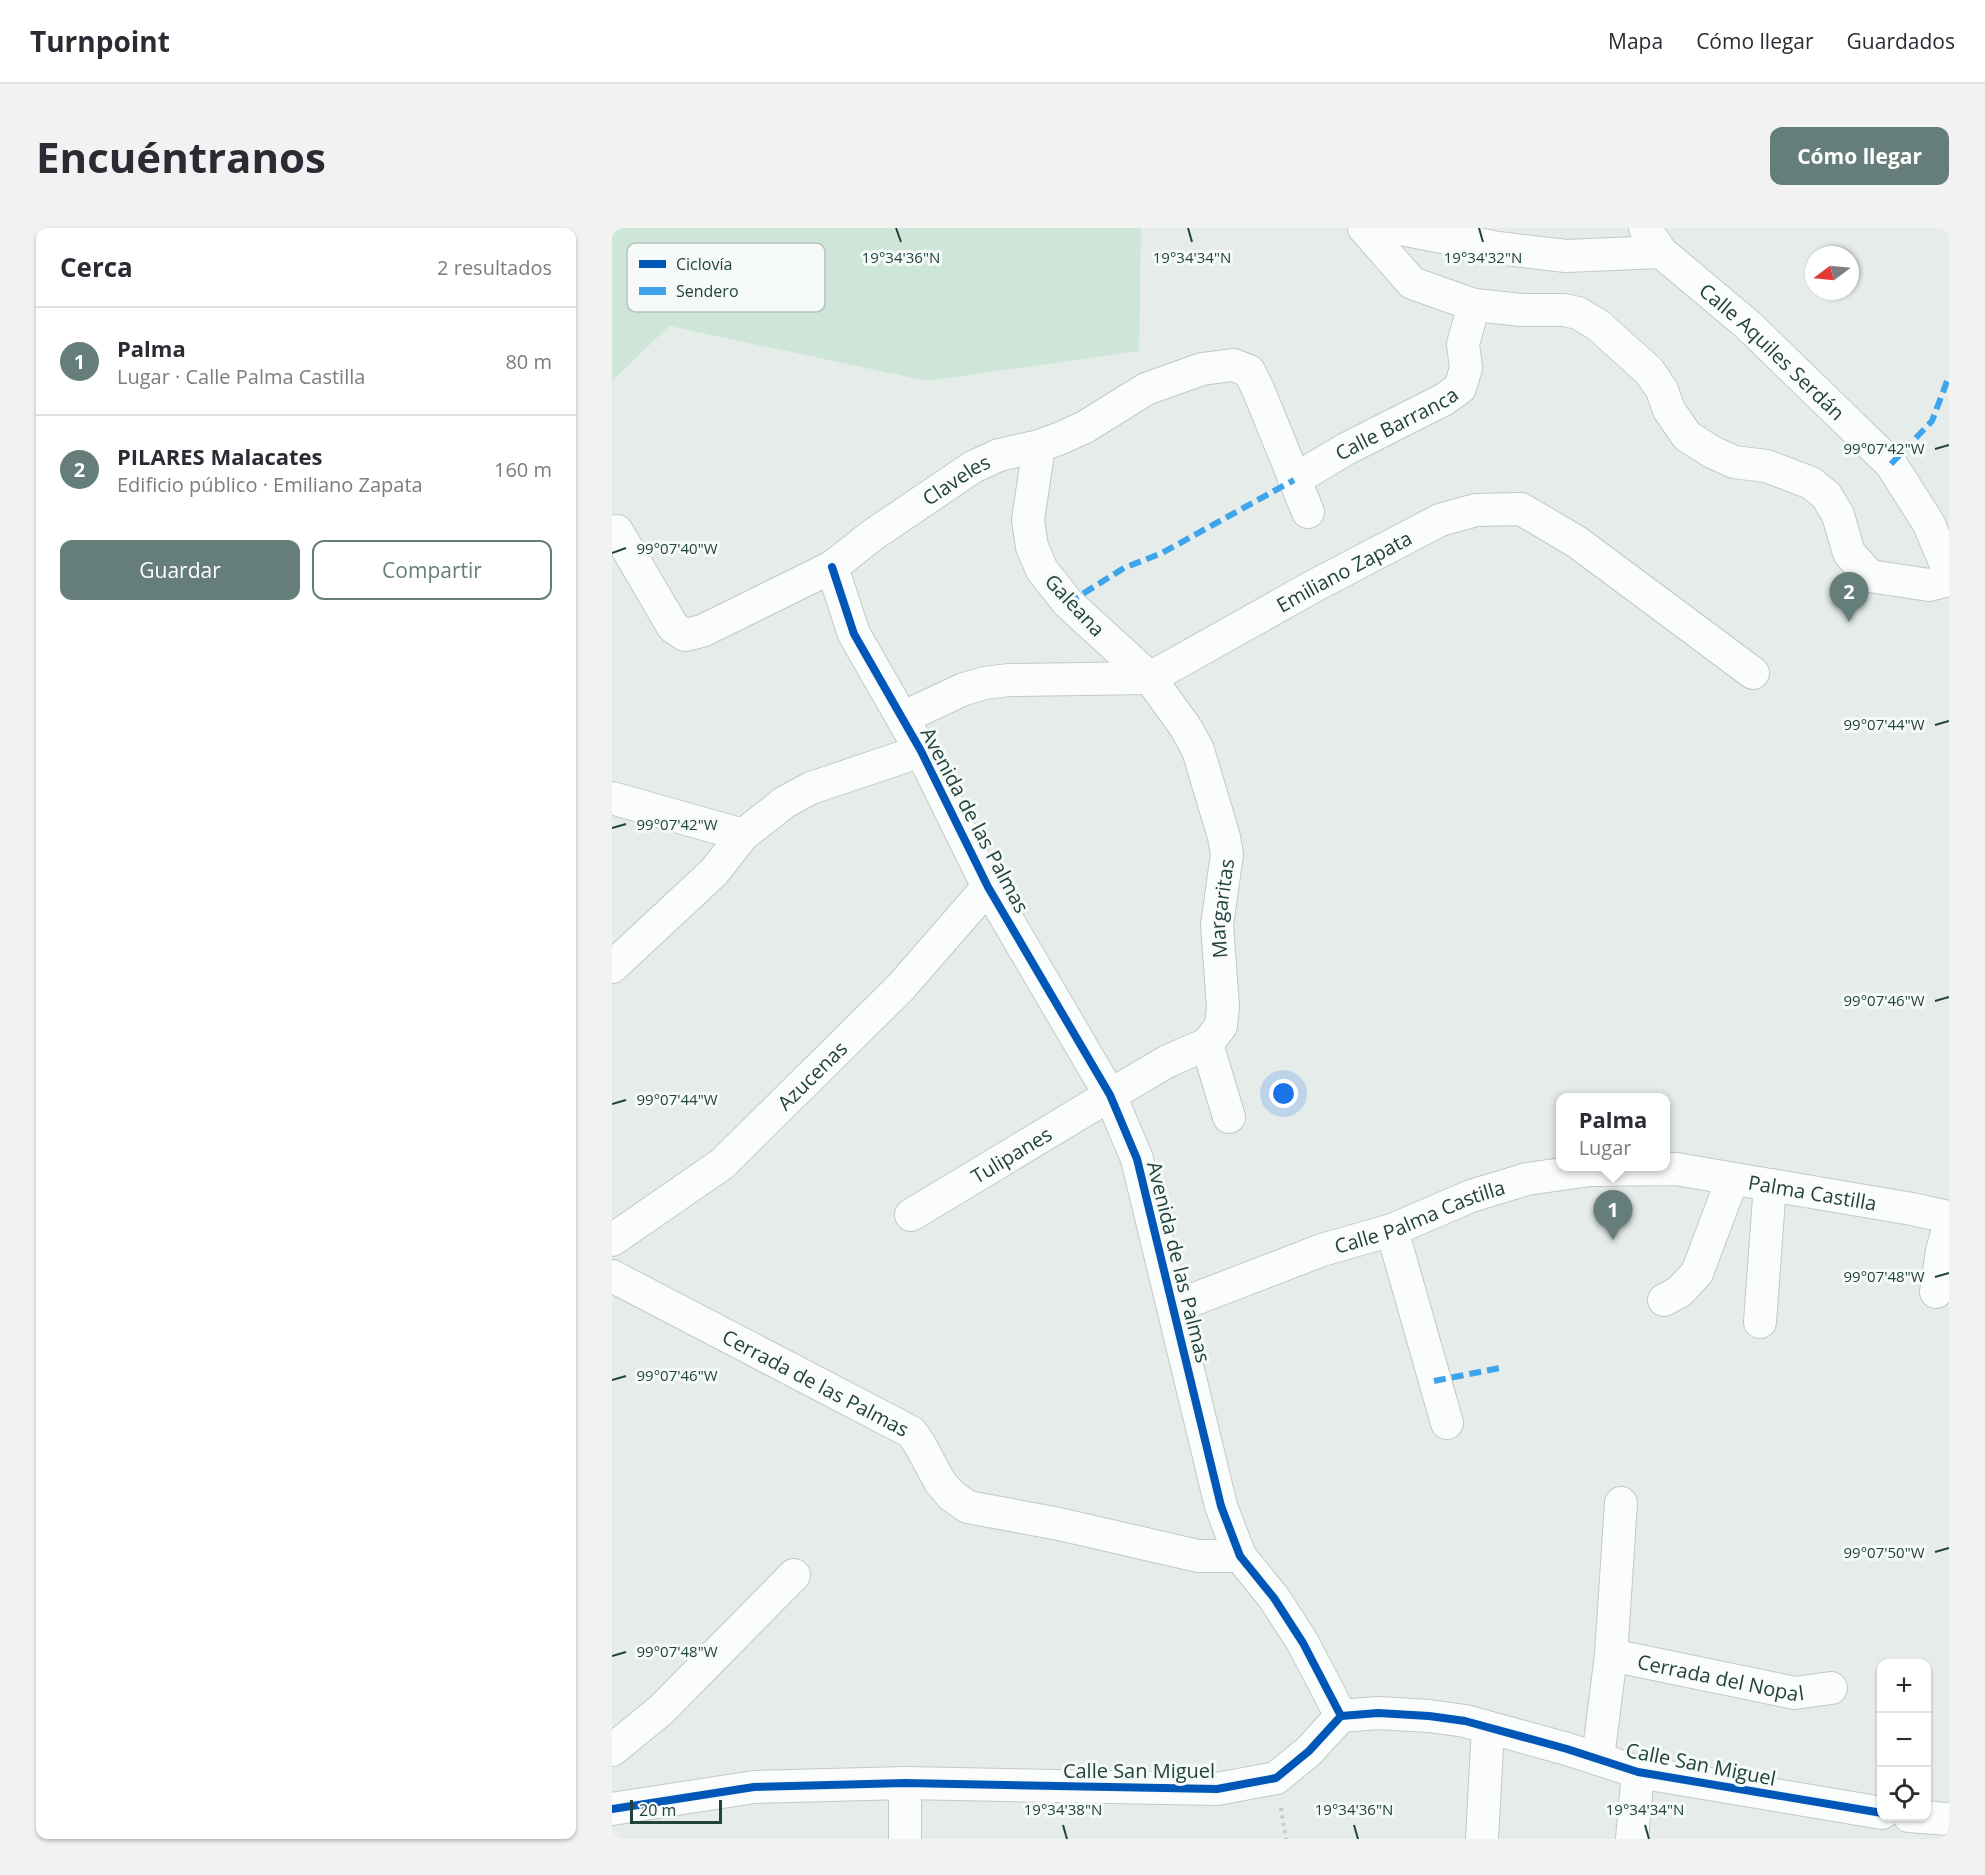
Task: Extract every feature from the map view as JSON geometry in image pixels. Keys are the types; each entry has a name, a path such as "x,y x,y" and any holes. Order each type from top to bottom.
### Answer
{"street":[{"path":"1364,228 1412,283 1474,305 1522,310 1563,310 1578,314 1598,325 1649,371 1662,390 1669,410 1687,436 1712,452 1734,462 1766,466 1811,483 1826,495 1838,515 1849,553 1870,576 1929,585 1949,580"},
{"path":"1396,228 1498,248 1566,256 1653,240"},
{"name":"Calle Aquiles Serdán","path":"1653,240 1748,325 1891,464 1929,524 1949,572"},
{"name":"Calle Barranca","path":"1294,480 1346,449 1443,400 1460,388 1466,368 1463,344 1474,305"},
{"name":"Claveles","path":"617,531 674,627 685,635 702,631 832,567 874,534 973,466 999,455 1039,446 1085,427 1146,389 1202,369 1233,365 1248,371 1258,389 1308,512"},
{"name":"Galeana","path":"1039,446 1028,520 1032,547 1042,570 1068,603 1149,678"},
{"name":"Emiliano Zapata","path":"902,718 964,689 985,683 1009,680 1149,678 1314,586 1440,520 1476,510 1521,509 1577,542 1753,673"},
{"name":"Avenida de las Palmas","path":"832,567 854,634 921,751 988,887 1110,1095 1137,1159 1221,1506 1240,1556 1275,1598 1298,1634 1341,1716"},
{"name":"Margaritas","path":"1149,678 1186,728 1198,750 1227,854 1217,925 1223,1006 1221,1026 1207,1044"},
{"path":"612,967 714,872 743,835 785,802 811,788 921,751"},
{"path":"612,798 743,835"},
{"name":"Azucenas","path":"612,1240 722,1164 900,988 988,887"},
{"path":"1110,1095 1168,1061 1207,1044 1229,1117"},
{"name":"Tulipanes","path":"911,1215 1110,1095"},
{"name":"Calle Palma Castilla","path":"1670,1169 1677,1169"},
{"name":"Palma Castilla","path":"1677,1169 1949,1217"},
{"name":"Calle Palma Castilla","path":"1174,1307 1322,1250 1392,1230 1471,1196 1527,1179 1583,1171"},
{"path":"1664,1300 1679,1292 1697,1273 1732,1180"},
{"path":"1760,1322 1770,1185"},
{"path":"1936,1292 1942,1251 1949,1225"},
{"path":"1392,1230 1447,1423"},
{"name":"Cerrada de las Palmas","path":"612,1276 911,1432 920,1443 939,1482 952,1496 968,1507 1059,1524 1198,1557 1240,1556"},
{"name":"Cerrada del Nopal","path":"1598,1758 1611,1655 1621,1503"},
{"path":"612,1750 661,1710 794,1575"},
{"name":"Cerrada del Nopal","path":"1611,1655 1795,1693 1831,1688"},
{"name":"Calle San Miguel","path":"612,1809 754,1787 905,1783 1217,1789 1276,1778 1309,1751 1341,1716 1378,1713 1465,1721 1598,1758 1638,1772 1877,1811"},
{"path":"1482,1839 1488,1728"},
{"path":"1632,1839 1638,1772"},
{"path":"905,1783 905,1839"},
{"path":"1931,1818 1949,1819"},
{"path":"1903,1821 1903,1839"}],"green space":[{"path":"612,228 1141,228 1139,351 927,381 669,326 612,381"}],"marked path":[{"path":"1891,464 1932,421 1949,376"},
{"path":"1068,603 1124,568 1162,553 1294,480"},
{"path":"1434,1381 1500,1368"}],"cycle path":[{"path":"832,567 854,634 921,751 988,887 1110,1095 1137,1159 1221,1506 1240,1556 1274,1598 1303,1643 1341,1716"},
{"path":"612,1809 754,1787 905,1783 1217,1789 1276,1778 1309,1751 1341,1716 1378,1713 1465,1721 1567,1749 1638,1772 1877,1812"}],"place":[{"name":"PILARES Malacates","path":"1849,622"},
{"name":"Palma","path":"1613,1240"}]}
